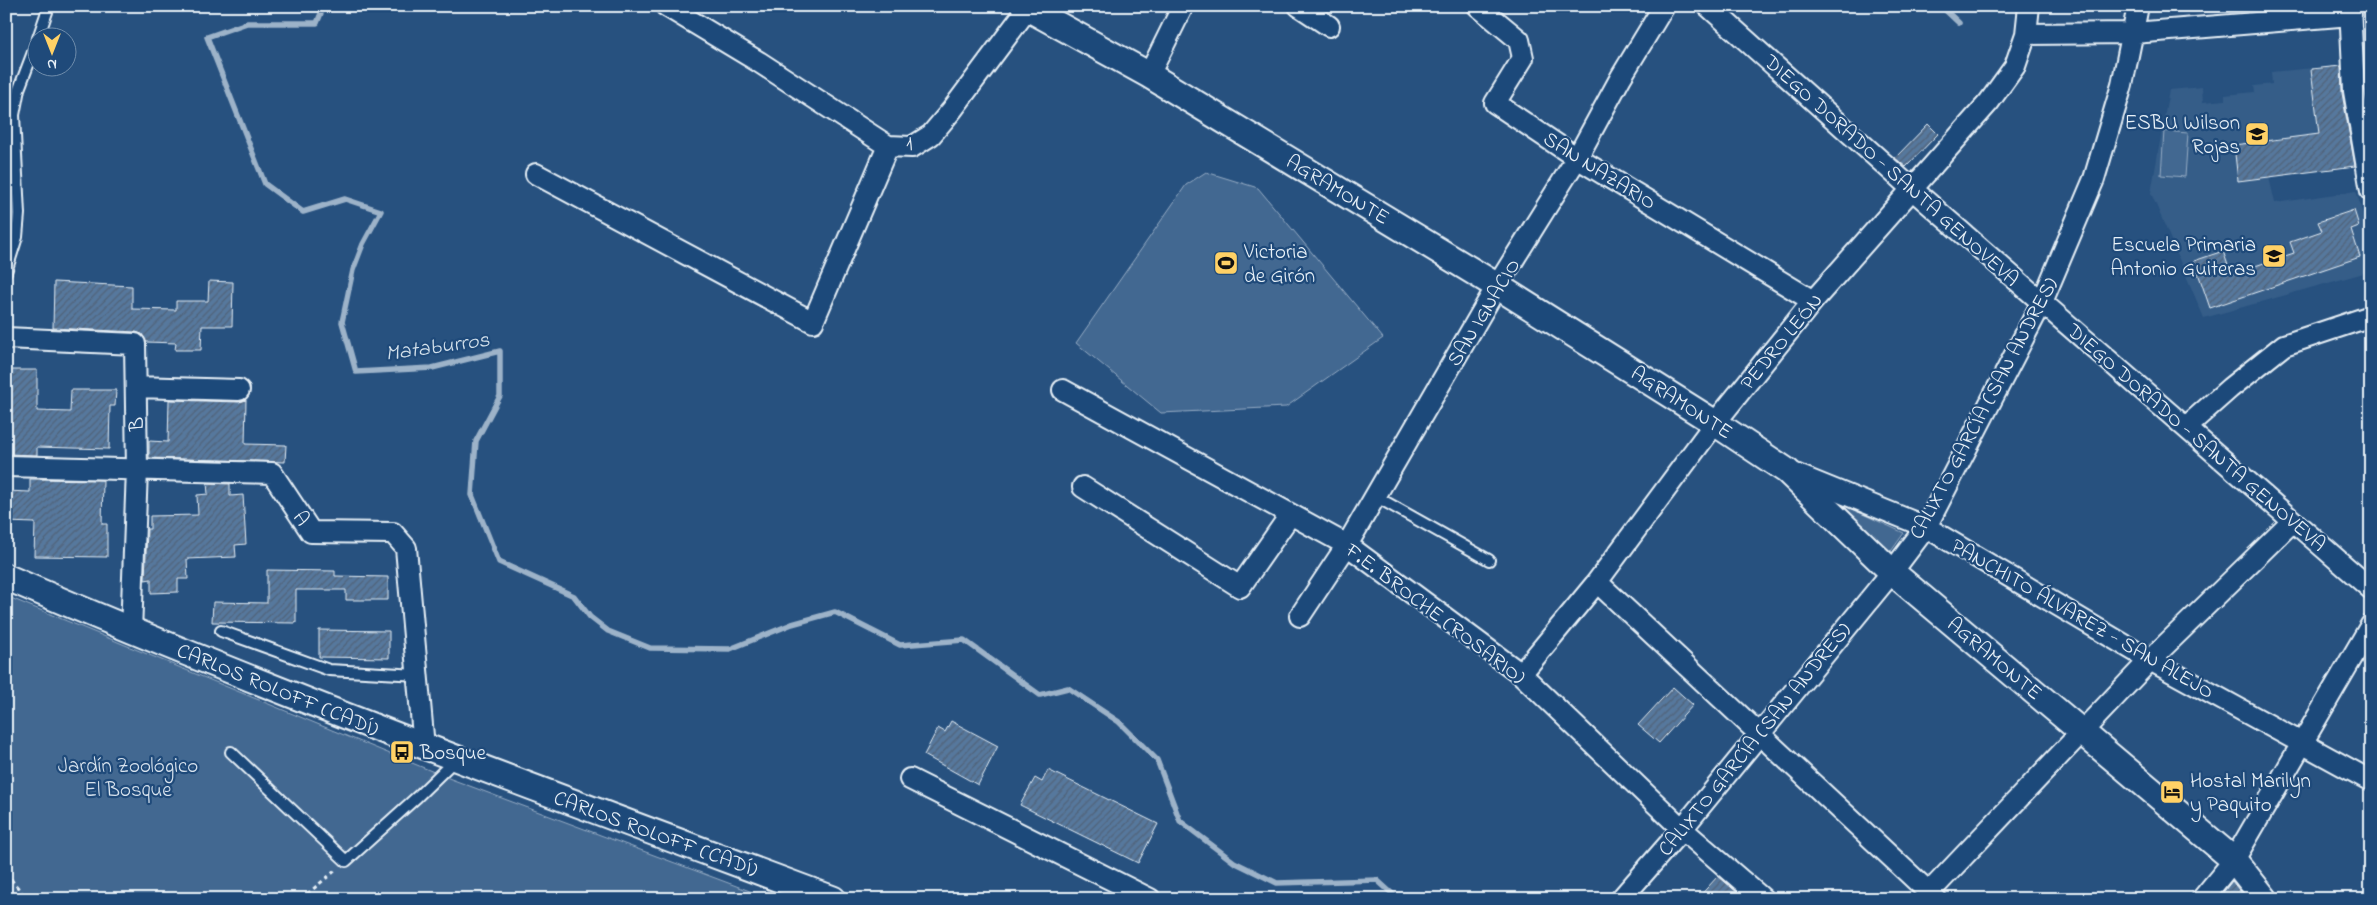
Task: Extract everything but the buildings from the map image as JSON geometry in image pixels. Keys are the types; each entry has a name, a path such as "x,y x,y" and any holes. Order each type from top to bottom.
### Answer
{"street":[{"path":"666,6 759,62 888,146"},
{"path":"1149,75 1183,6"},
{"path":"1299,6 1329,26"},
{"name":"SAN NAZARIO","path":"1478,6 1520,40 1524,58 1496,103 1577,158 1813,300"},
{"name":"SAN IGNACIO","path":"1300,616 1347,546 1497,286 1577,158 1621,77 1664,6"},
{"name":"DIEGO DORADO - SANTA GENOVEVA","path":"1708,6 1912,189 2371,589"},
{"name":"PEDRO LEÓN","path":"1522,674 1597,582 1715,423 1813,300 1989,102 2015,66 2026,34 2029,6"},
{"name":"CALIXTO GARCÍA (SAN ANDRES)","path":"1621,899 1682,829 1758,733 1892,572 1926,527 2042,302 2094,179 2122,85 2138,6"},
{"name":"1","path":"536,174 813,322 888,146 912,146 931,135 952,110 1026,7"},
{"name":"AGRAMONTE","path":"1026,7 1149,75 1497,286 1715,423 1787,471 1892,572 2082,730 2234,860 2265,899"},
{"path":"2026,34 2134,33 2350,11 2362,90 2371,191"},
{"path":"2186,427 2230,388 2284,345 2371,316"},
{"name":"B","path":"6,338 135,344 137,469 131,632"},
{"path":"136,387 238,390"},
{"name":"F.E. BROCHE (ROSARIO)","path":"1063,390 1347,546 1522,674 1682,829 1763,899"},
{"name":"A","path":"6,466 272,474 311,532 393,533 406,548 424,747"},
{"name":"PANCHITO ÁLVAREZ - SAN ALEJO","path":"1787,471 1926,527 2150,660 2371,781"},
{"path":"1083,487 1240,587 1290,514"},
{"path":"1597,582 1929,897 2082,730 2150,660 2293,521"},
{"name":"CARLOS ROLOFF (CADÍ)","path":"6,577 131,632 424,747 833,899"},
{"path":"2202,899 2234,860 2371,625"},
{"path":"910,779 1150,899"}],"lane":[{"path":"41,28 49,6"},
{"path":"6,272 17,236 19,214 14,115 19,89 28,65"},
{"path":"1376,496 1489,560"},
{"path":"220,631 329,670 418,675"},
{"path":"230,752 346,861 456,759"}],"path":[{"path":"301,899 346,861"},
{"path":"6,873 27,899"}],"shaded area":[{"path":"2343,65 2356,166 2269,177 2275,203 2356,191 2371,240 2371,271 2204,318 2151,193 2169,90 2202,87 2203,102 2225,100 2225,95 2255,92 2254,86 2272,84 2271,72"}],"green space":[{"path":"2164,131 2188,133 2185,177 2161,175"},
{"name":"Victoria de Girón","path":"1206,172 1258,188 1383,338 1286,407 1161,413 1076,343 1186,185"},
{"path":"1843,505 1904,533 1889,554"},
{"name":"Jardín Zoológico El Bosque","path":"6,596 451,779 771,899 6,899"}],"waterway":[{"name":"Mataburros","path":"324,6 317,23 247,23 207,37 265,184 303,212 345,199 381,211 363,244 353,270 342,322 356,372 432,368 500,351 500,396 476,441 472,495 499,562 574,596 590,617 608,631 650,648 730,649 792,624 835,612 900,645 964,640 1040,695 1068,688 1119,722 1157,760 1180,821 1234,862 1277,883 1377,880 1398,899"},
{"path":"1941,6 1959,23"}],"place":[{"name":"ESBU Wilson Rojas","path":"2257,134"},
{"name":"Escuela Primaria Antonio Guiteras","path":"2274,256"},
{"name":"Victoria de Girón","path":"1226,263"},
{"name":"Bosque","path":"402,752"},
{"name":"Hostal Marilyn y Paquito","path":"2172,792"}]}
